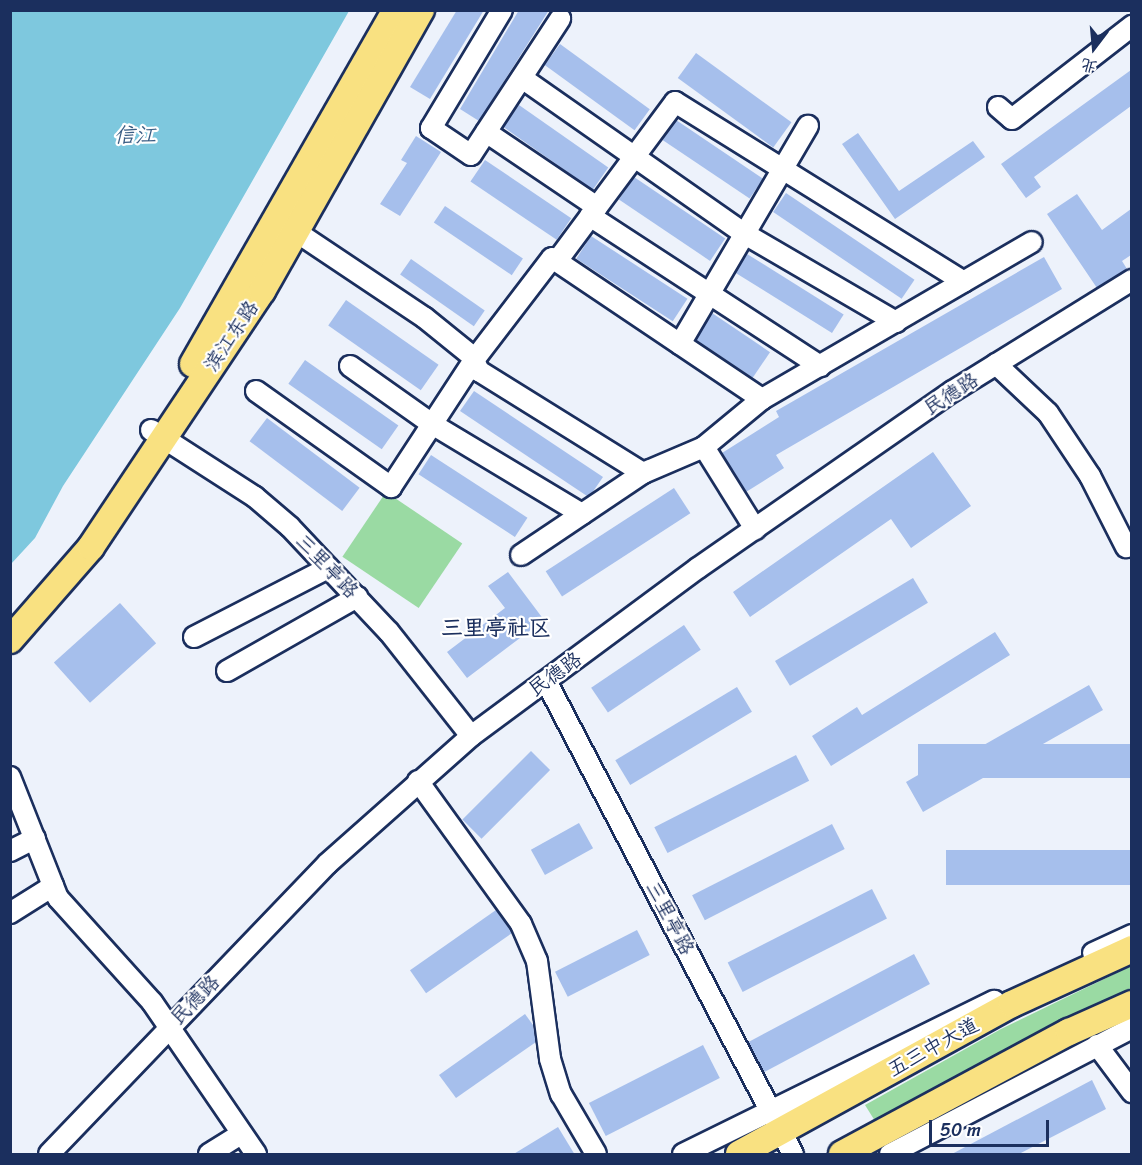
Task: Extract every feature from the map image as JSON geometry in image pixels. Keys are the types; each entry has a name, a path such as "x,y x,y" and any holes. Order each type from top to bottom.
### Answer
{"main road":[{"name":"滨江东路","path":"10,640 91,547 396,10"},
{"name":"滨江东路","path":"10,618 79,536 262,291 420,10"},
{"name":"五三中大道","path":"739,1155 775,1120 1012,1004 1131,949"},
{"path":"842,1155 1069,1032 1131,1004"}],"street":[{"path":"502,10 431,129 471,155 560,19"},
{"path":"998,107 1012,118 1131,26"},
{"path":"522,78 745,234 896,322"},
{"path":"557,261 675,102 780,171 964,282"},
{"path":"680,344 808,126"},
{"path":"486,132 593,212 710,294 820,366"},
{"path":"295,231 425,318 474,360 479,371 643,473"},
{"path":"521,555 643,473 704,447 762,399 1032,242"},
{"path":"256,391 391,487 474,360 552,258 762,399"},
{"name":"民德路","path":"49,1155 327,864 471,736 755,529 996,364 1131,280"},
{"path":"996,364 1048,413 1090,476 1126,547"},
{"path":"350,366 432,424 582,514"},
{"name":"三里亭路","path":"157,434 255,497 357,597 471,736"},
{"path":"704,447 755,529"},
{"path":"194,637 328,568"},
{"path":"227,671 357,597"},
{"name":"三里亭路","path":"546,681 793,1155"},
{"path":"10,777 58,898 152,1002 168,1029 256,1155"},
{"path":"418,781 521,924 537,961 550,1059 561,1094 596,1155"},
{"path":"10,851 35,838"},
{"path":"10,913 53,886"},
{"path":"684,1155 775,1120 1131,935"},
{"path":"890,1155 1131,1028"},
{"path":"1097,1044 1131,1092"},
{"path":"209,1155 241,1134"}],"green space":[{"path":"386,492 462,543 419,608 342,557"},
{"path":"1131,966 1131,988 875,1121 865,1105 1001,1029"}],"water":[{"name":"信江","path":"11,10 349,11 180,308 63,486 35,538 11,564"}],"building":[{"path":"457,10 484,10 430,99 410,87"},
{"path":"519,10 549,10 479,121 460,109"},
{"path":"560,44 650,109 635,130 545,65"},
{"path":"696,53 791,122 773,147 678,78"},
{"path":"1131,70 1131,106 1034,177 1041,187 1026,198 1001,164"},
{"path":"519,105 608,168 593,190 504,127"},
{"path":"676,120 763,179 750,199 663,140"},
{"path":"858,133 899,191 973,141 985,157 895,219 842,144"},
{"path":"416,136 441,152 400,216 380,204 407,163 401,160"},
{"path":"485,160 571,218 557,240 470,182"},
{"path":"634,177 725,239 710,261 619,199"},
{"path":"786,193 915,280 902,299 773,212"},
{"path":"1077,194 1102,230 1131,209 1131,255 1122,261 1127,269 1097,288 1047,214"},
{"path":"445,206 523,259 512,275 434,223"},
{"path":"591,236 687,299 673,321 576,259"},
{"path":"747,254 844,314 832,333 735,273"},
{"path":"1044,257 1062,289 776,455 784,468 746,492 722,453 779,417 776,411"},
{"path":"411,259 485,311 474,326 400,275"},
{"path":"346,300 439,365 421,390 328,325"},
{"path":"712,313 770,352 753,378 695,339"},
{"path":"305,360 398,425 382,449 288,384"},
{"path":"474,391 603,477 592,493 587,496 460,411"},
{"path":"267,418 360,488 342,511 250,441"},
{"path":"933,452 971,506 911,548 891,519 750,617 733,592"},
{"path":"431,455 527,518 515,537 418,474"},
{"path":"674,488 690,513 562,596 546,571"},
{"path":"508,572 544,620 467,678 447,652 505,608 488,586"},
{"path":"913,578 928,603 790,686 775,661"},
{"path":"120,603 156,643 90,703 54,663"},
{"path":"684,625 701,650 608,713 591,688"},
{"path":"995,632 1010,655 831,766 812,736 857,707 862,715"},
{"path":"1089,685 1103,710 923,812 906,782 951,756 954,762"},
{"path":"737,687 752,712 630,785 615,760"},
{"path":"918,744 1131,744 1131,778 918,778"},
{"path":"531,751 550,770 482,839 462,820"},
{"path":"796,755 809,781 667,853 654,827"},
{"path":"579,823 593,848 545,875 531,850"},
{"path":"832,824 845,849 705,920 692,895"},
{"path":"946,850 1131,850 1131,885 946,885"},
{"path":"872,889 887,918 743,992 728,963"},
{"path":"496,910 512,933 426,993 410,970"},
{"path":"637,930 650,955 568,997 555,972"},
{"path":"914,954 930,984 764,1072 748,1042"},
{"path":"525,1014 533,1025 536,1042 456,1098 439,1075"},
{"path":"703,1045 720,1078 606,1136 589,1103"},
{"path":"1092,1080 1106,1109 1017,1155 950,1155"},
{"path":"558,1127 575,1155 512,1155"}],"district":[{"name":"三里亭社区","path":"496,628"}]}
